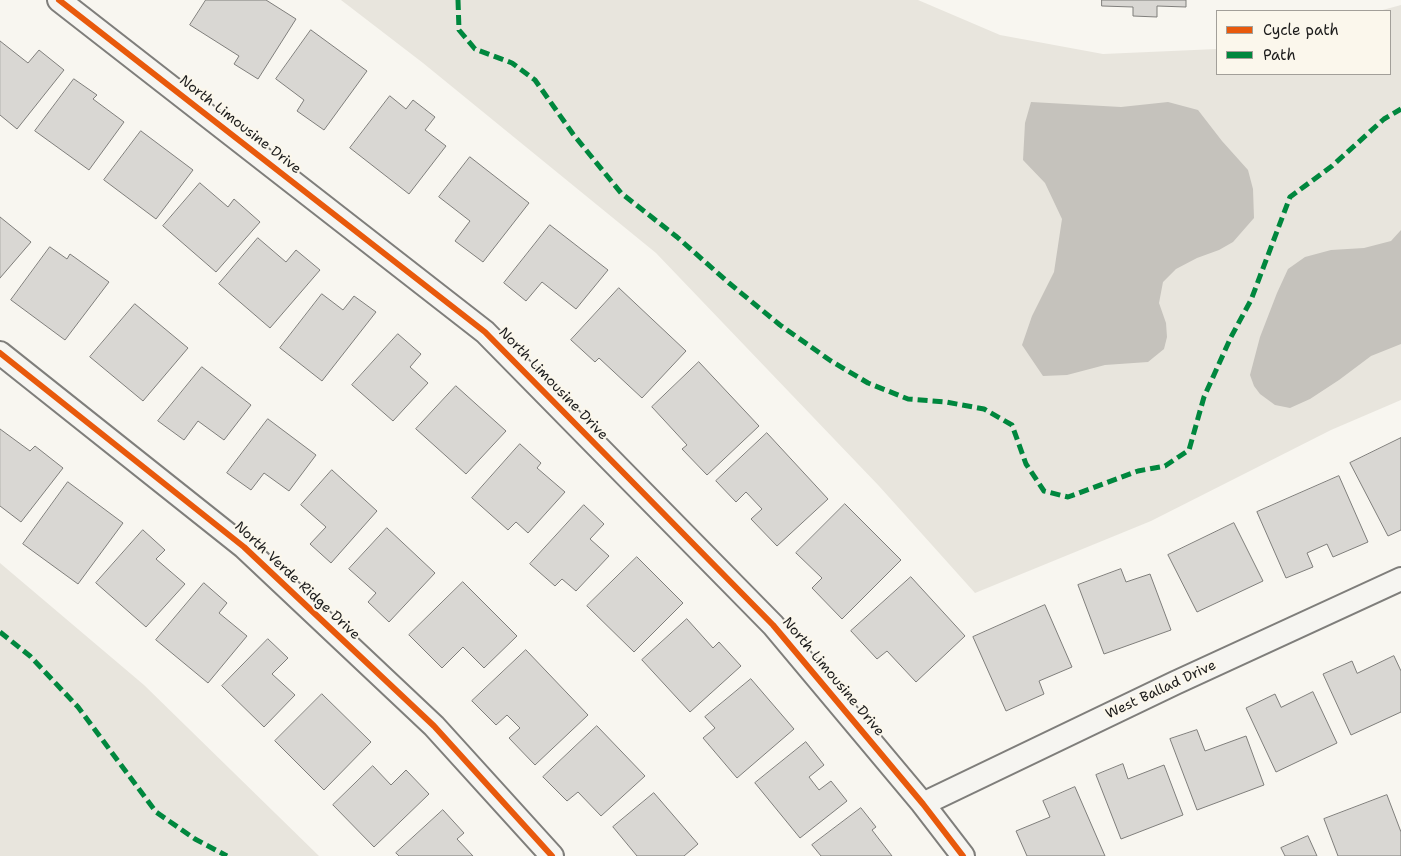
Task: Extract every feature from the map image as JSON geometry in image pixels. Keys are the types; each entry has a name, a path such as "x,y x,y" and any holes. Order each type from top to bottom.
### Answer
{"street":[{"name":"North Limousine Drive","path":"59,0 485,332 773,625 923,804 963,856"},
{"name":"North Verde Ridge Drive","path":"0,353 244,547 434,726 552,856"},
{"name":"West Ballad Drive","path":"923,804 1175,683 1401,579"}],"shaded area":[{"path":"341,0 918,0 1000,35 1103,54 1216,49 1216,75 1391,75 1391,10 1383,10 1401,5 1401,400 1331,430 1151,521 975,593 879,486 656,253 423,63"},
{"path":"1031,102 1121,107 1168,102 1198,110 1248,170 1253,189 1254,218 1233,242 1176,269 1163,282 1159,303 1166,323 1167,337 1164,349 1148,362 1105,365 1067,375 1043,376 1022,345 1032,316 1054,272 1062,219 1045,183 1023,160 1025,123"},
{"path":"1401,230 1401,344 1371,356 1310,399 1290,408 1275,405 1260,394 1254,386 1250,375 1260,337 1288,269 1305,257 1331,250 1364,248 1391,241"},
{"path":"0,563 144,685 319,856 0,856"}],"building":[{"path":"206,0 266,0 296,19 258,79 234,64 239,56 190,25"},
{"path":"1102,0 1186,0 1186,7 1157,6 1157,17 1133,16 1133,7 1102,6"},
{"path":"311,30 367,71 324,130 297,111 304,100 276,79"},
{"path":"0,41 28,63 39,50 64,70 17,129 0,115"},
{"path":"74,79 97,95 93,99 124,122 89,170 35,131"},
{"path":"390,96 406,109 413,100 435,117 425,130 446,146 409,194 350,148"},
{"path":"141,131 193,170 156,219 104,180"},
{"path":"470,157 529,203 483,262 455,241 470,221 439,197"},
{"path":"200,183 228,207 234,199 260,222 216,272 163,226"},
{"path":"0,217 31,242 0,278"},
{"path":"550,225 608,270 576,309 542,282 526,301 504,283"},
{"path":"258,238 286,262 296,250 320,270 270,328 219,284"},
{"path":"50,247 67,259 70,254 109,282 65,340 11,300"},
{"path":"619,288 686,351 642,398 599,358 595,362 571,340"},
{"path":"322,294 343,310 354,296 376,312 322,381 280,348"},
{"path":"135,304 188,348 143,401 90,357"},
{"path":"398,334 421,354 410,367 428,383 393,421 352,385"},
{"path":"699,362 759,426 707,475 682,449 687,445 652,407"},
{"path":"202,367 251,405 224,440 198,421 184,440 158,421"},
{"path":"456,386 506,431 466,474 416,429"},
{"path":"268,419 316,455 289,491 264,473 251,490 227,473"},
{"path":"0,429 30,451 35,446 63,468 21,522 0,506"},
{"path":"767,433 828,499 777,546 751,519 762,509 746,492 736,502 716,481"},
{"path":"1401,438 1401,530 1388,536 1350,463"},
{"path":"520,444 541,463 537,468 565,492 528,533 516,522 508,530 472,498"},
{"path":"332,470 377,511 331,563 310,544 326,527 301,505"},
{"path":"1339,476 1368,542 1333,557 1327,544 1307,553 1313,567 1286,578 1257,512"},
{"path":"68,482 123,523 78,584 23,544"},
{"path":"845,504 901,560 842,619 812,588 822,578 796,553"},
{"path":"584,505 604,524 590,539 609,556 576,591 562,579 555,586 530,564"},
{"path":"1234,523 1263,581 1197,612 1168,555"},
{"path":"387,528 435,573 389,622 368,602 376,593 349,569"},
{"path":"143,530 165,550 156,559 185,584 146,627 96,583"},
{"path":"637,557 683,603 634,652 587,606"},
{"path":"1121,569 1126,582 1150,574 1171,630 1104,654 1078,585"},
{"path":"911,577 965,636 916,682 887,651 877,659 851,631"},
{"path":"463,582 517,636 484,668 463,647 442,668 409,635"},
{"path":"204,583 227,603 219,613 247,636 208,683 156,640"},
{"path":"1045,605 1072,667 1039,681 1044,694 1006,711 973,637"},
{"path":"687,619 713,648 719,642 741,666 690,712 642,660"},
{"path":"268,639 288,658 272,674 295,695 264,727 222,686"},
{"path":"526,650 588,715 535,765 509,738 520,728 507,715 496,725 472,701"},
{"path":"1394,656 1401,671 1401,712 1351,735 1323,674 1352,661 1357,673"},
{"path":"751,679 794,729 737,778 703,738 715,728 705,717"},
{"path":"1313,692 1337,743 1276,772 1246,708 1275,694 1281,707"},
{"path":"322,694 371,742 324,790 275,741"},
{"path":"597,726 645,776 601,816 578,792 567,801 543,777"},
{"path":"1197,730 1205,751 1246,736 1264,785 1197,810 1170,739"},
{"path":"806,742 824,765 809,777 819,790 831,781 847,801 800,838 755,783"},
{"path":"1123,764 1128,779 1164,765 1183,815 1121,839 1096,775"},
{"path":"373,766 391,785 406,770 429,794 374,847 333,805"},
{"path":"1075,787 1105,856 1027,856 1016,831 1050,817 1043,801"},
{"path":"654,793 698,844 684,856 637,856 613,827"},
{"path":"1387,795 1401,832 1401,856 1338,856 1324,819"},
{"path":"861,808 876,827 872,830 892,856 821,856 812,845"},
{"path":"443,810 464,833 457,839 473,856 399,856 396,853"},
{"path":"1308,836 1317,856 1285,856 1281,848"}],"marked path":[{"path":"458,0 459,30 475,49 512,63 535,80 573,134 621,193 677,237 780,325 831,361 868,383 908,399 946,402 984,409 1012,425 1026,464 1044,491 1068,497 1138,471 1165,466 1189,450 1204,397 1231,337 1251,300 1290,197 1332,166 1384,119 1401,109"},
{"path":"0,632 30,656 78,707 156,812 195,839 227,856"}],"cycle path":[{"path":"59,0 485,332 773,625 923,804 963,856"},
{"path":"0,353 244,547 434,726 552,856"}]}
